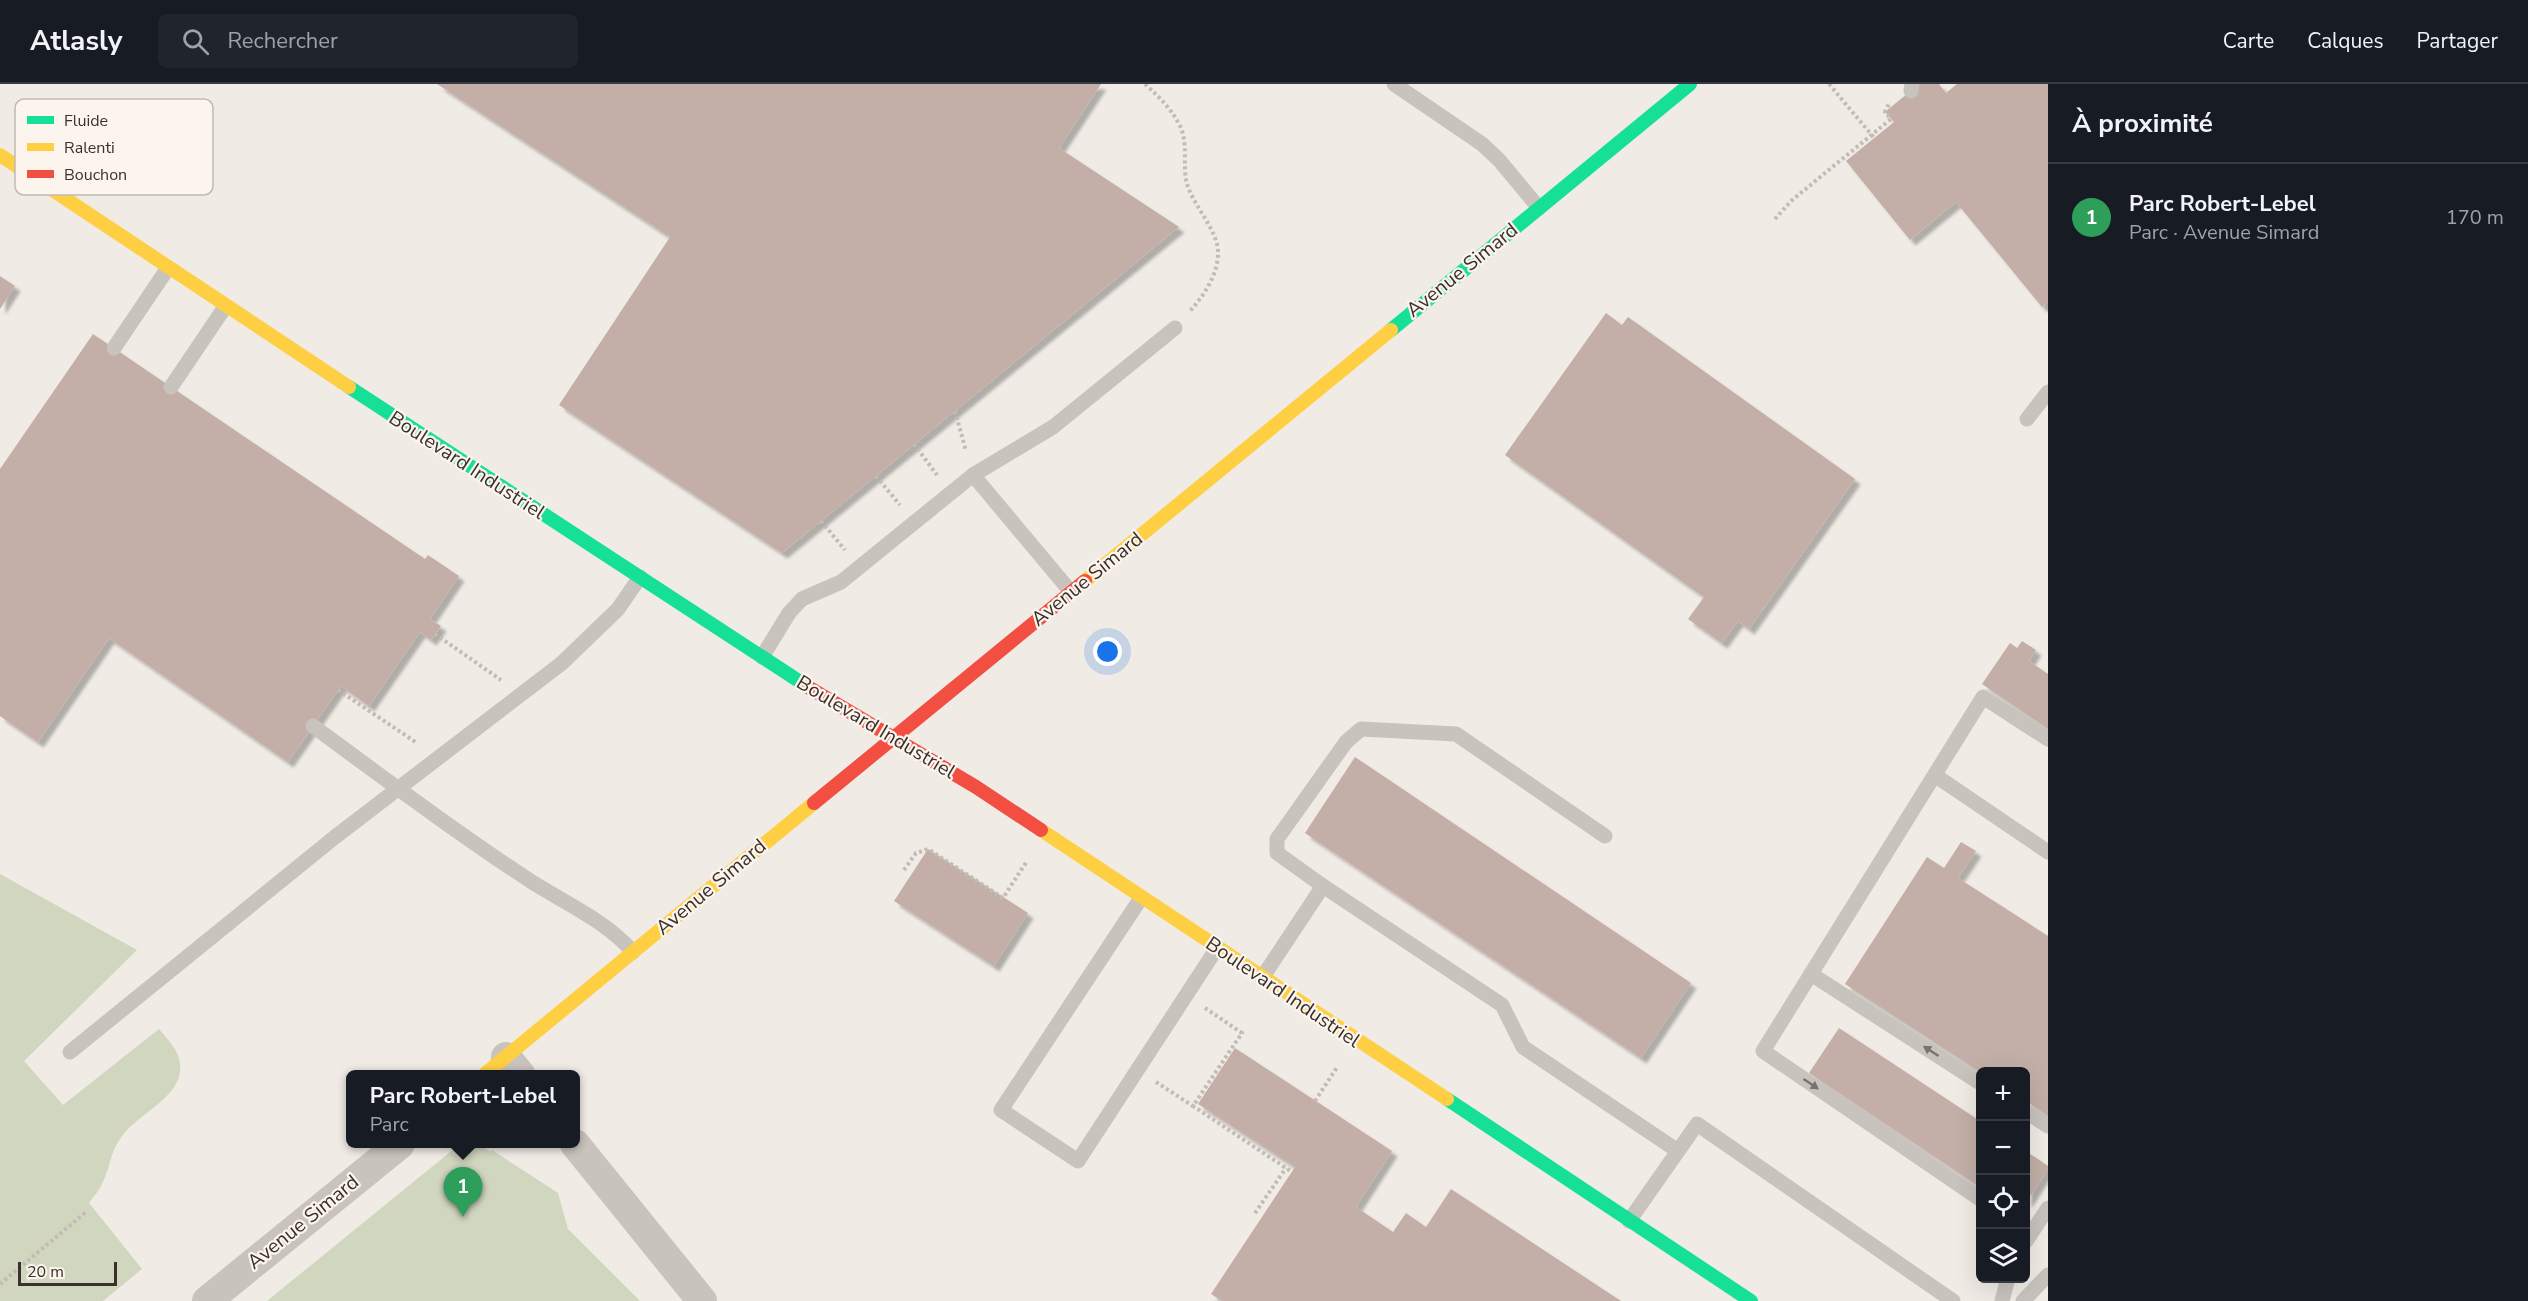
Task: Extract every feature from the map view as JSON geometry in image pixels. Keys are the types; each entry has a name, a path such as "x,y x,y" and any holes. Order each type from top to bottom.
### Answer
{"street":[{"name":"Avenue Simard","path":"503,1069 633,952 1688,85"},
{"name":"Boulevard Industriel","path":"0,155 15,165"},
{"name":"Boulevard Industriel","path":"59,195 225,307 762,657 976,787 1751,1301"},
{"name":"Avenue Simard","path":"207,1301 394,1148"},
{"path":"579,1148 702,1301"}],"lane":[{"path":"1394,84 1482,144 1499,160 1539,208"},
{"path":"114,348 168,268"},
{"path":"171,387 225,307"},
{"path":"762,657 789,614 802,599 841,582 973,475 1053,427 1175,328"},
{"path":"2027,419 2048,392"},
{"path":"973,475 1071,592"},
{"path":"70,1052 397,788 569,656 618,609 640,578"},
{"path":"1976,1196 1762,1051 1936,776 1983,697 2048,739"},
{"path":"313,726 532,882 613,932 633,952"},
{"path":"1605,836 1456,734 1361,729 1346,742 1277,839 1277,854 1502,1005 1523,1047 1678,1151"},
{"path":"1936,776 2048,852"},
{"path":"1262,978 1323,886"},
{"path":"1141,898 1000,1110 1078,1161 1217,948"},
{"path":"1811,974 1976,1080"},
{"path":"2030,1115 2048,1126"},
{"path":"1629,1221 1697,1124 1953,1301"},
{"path":"2030,1230 2048,1208"},
{"path":"2023,1301 2048,1275"},
{"path":"2002,1301 2007,1283"}],"path":[{"path":"1145,84 1171,109 1182,129 1186,181 1218,250 1210,282 1198,303 1175,328"},
{"path":"1829,84 1873,137"},
{"path":"1775,219 1791,201 1873,137 1891,119 1885,112"},
{"path":"955,411 960,434"},
{"path":"914,444 927,460"},
{"path":"876,476 889,491"},
{"path":"821,520 834,536"},
{"path":"435,634 486,669"},
{"path":"338,690 404,734"},
{"path":"904,870 916,853 928,849 1003,898 1029,858"},
{"path":"1186,995 1242,1033 1193,1106"},
{"path":"1315,1101 1340,1063"},
{"path":"1137,1070 1292,1172"},
{"path":"1255,1213 1286,1168"},
{"path":"0,1284 86,1212"}],"green space":[{"path":"0,874 137,950 24,1061 63,1105 159,1029 176,1051 180,1064 179,1076 166,1097 135,1122 121,1137 101,1187 89,1203 142,1269 103,1301 0,1301"},
{"path":"455,1148 486,1148 558,1193 568,1229 640,1301 267,1301"}],"building":[{"path":"437,84 1101,84 1059,148 1179,227 782,553 559,405 670,237"},
{"path":"1919,84 1939,84 1946,93 1957,84 2048,84 2048,302 2042,307 1956,202 1910,240 1846,161 1894,122 1885,112"},
{"path":"0,276 15,286 0,309"},
{"path":"1606,313 1622,325 1628,317 1855,479 1749,629 1738,621 1722,643 1688,619 1704,597 1505,455"},
{"path":"93,334 425,559 428,555 459,576 430,619 441,626 431,640 420,632 369,706 341,686 288,762 109,638 38,742 0,716 0,469"},
{"path":"2022,641 2036,650 2029,661 2048,674 2048,729 1982,684 2010,643 2017,648"},
{"path":"1355,757 1691,983 1641,1058 1305,833"},
{"path":"1961,842 1976,851 1958,878 2048,936 2048,1116 2030,1104 2030,1067 1976,1067 1976,1069 1845,984 1927,857 1944,868"},
{"path":"928,849 1028,913 994,966 894,901"},
{"path":"1839,1028 1976,1118 1976,1184 1809,1073"},
{"path":"1235,1048 1392,1151 1356,1207 1393,1232 1406,1213 1426,1227 1451,1189 1621,1301 1222,1301 1211,1294 1295,1167 1198,1104"},
{"path":"2030,1154 2048,1166 2030,1197"}],"traffic: fast":[{"path":"1391,330 1690,84"},
{"path":"349,387 808,687"},
{"path":"1447,1099 1751,1301"}],"traffic: slow":[{"path":"0,155 15,165"},
{"path":"60,195 349,387"},
{"path":"1085,581 1391,330"},
{"path":"490,1070 814,803"},
{"path":"1041,830 1447,1099"}],"traffic: jam":[{"path":"814,803 1085,581"},
{"path":"808,687 976,787 1041,830"}],"place":[{"name":"Parc Robert-Lebel","path":"463,1217"}]}
